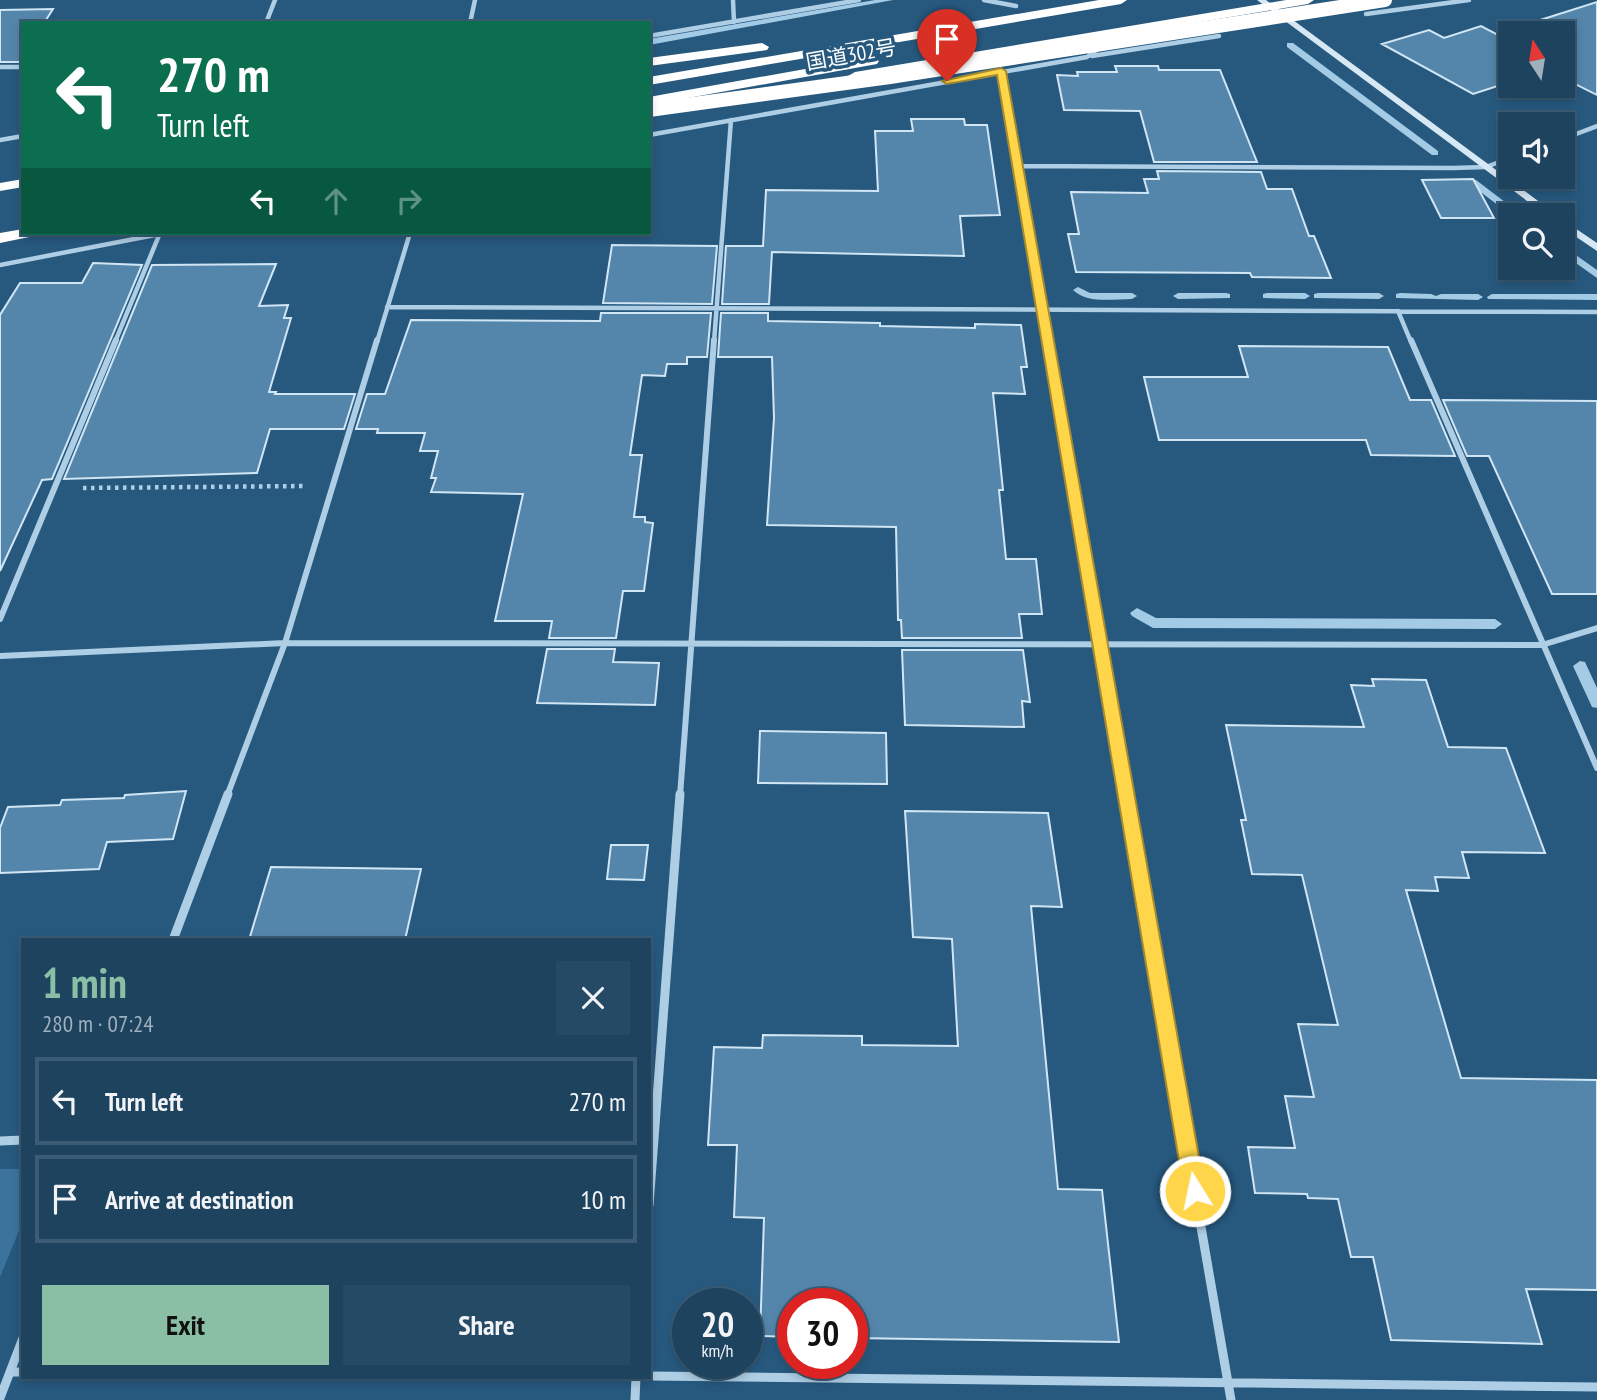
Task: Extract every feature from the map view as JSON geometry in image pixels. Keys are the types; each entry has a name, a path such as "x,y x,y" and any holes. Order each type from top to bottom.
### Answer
{"highway":[{"name":"国道302号","path":"651,69 1051,0"},
{"path":"651,81 1121,0"},
{"path":"651,101 1236,0"},
{"name":"国道302号","path":"651,111 1264,3 1308,0"},
{"path":"651,111 890,77 1385,0"},
{"path":"651,62 818,40"},
{"path":"0,176 21,171"},
{"path":"0,187 21,183"},
{"path":"0,201 21,197"},
{"path":"0,224 21,219"},
{"path":"0,238 21,234"}],"street":[{"path":"267,21 275,0"},
{"path":"470,21 475,0"},
{"path":"733,0 734,22"},
{"path":"651,36 859,0"},
{"path":"984,0 1016,6"},
{"path":"1366,14 1469,0"},
{"path":"1264,3 1536,203"},
{"path":"1087,57 1124,29"},
{"path":"651,135 1001,71 1220,36"},
{"path":"0,67 21,67"},
{"path":"1001,71 1231,1400"},
{"path":"651,1178 731,120"},
{"path":"1575,134 1597,126"},
{"path":"0,140 21,136"},
{"path":"1017,166 1486,167 1498,162"},
{"path":"1575,232 1597,248"},
{"path":"0,265 151,235"},
{"path":"0,619 160,235"},
{"path":"174,938 285,643 409,235"},
{"path":"387,307 1597,312"},
{"path":"1398,311 1597,768"},
{"path":"0,656 285,643 1542,645 1597,628"},
{"path":"0,1141 21,1140"},
{"path":"0,1398 21,1343"},
{"path":"10,1372 21,1372"},
{"path":"651,1376 1597,1387"},
{"path":"635,1400 636,1379"}],"path":[{"path":"54,488 332,485"}],"shaded area":[{"path":"0,1169 21,1169 21,1226 0,1277"}],"building":[{"path":"1597,2 1597,95 1575,84 1575,21 1537,21"},
{"path":"53,9 45,21 21,21 20,62 0,62 0,10"},
{"path":"1481,26 1496,34 1498,86 1473,94 1382,44 1429,30 1444,38"},
{"path":"1115,66 1158,66 1159,70 1220,70 1257,162 1154,162 1140,111 1064,110 1057,75 1117,72"},
{"path":"911,119 964,119 965,125 987,125 1000,215 960,216 964,256 772,252 769,304 722,304 726,246 763,246 766,190 878,191 875,131 913,131"},
{"path":"1157,171 1261,172 1267,189 1292,189 1309,236 1314,236 1331,278 1252,277 1250,273 1076,272 1068,234 1079,234 1071,192 1148,193 1144,179 1159,179"},
{"path":"1473,179 1494,218 1441,218 1422,180"},
{"path":"612,245 717,246 712,304 603,303"},
{"path":"93,263 142,265 52,479 42,480 0,571 0,315 20,283 82,283"},
{"path":"276,264 259,306 288,305 284,318 291,318 269,392 355,394 344,429 270,429 257,473 64,479 152,265"},
{"path":"601,313 711,313 707,357 687,357 687,364 667,364 665,376 642,375 630,455 642,455 634,517 645,517 645,522 653,523 644,591 623,591 616,638 549,638 552,621 495,621 523,494 431,492 436,478 431,478 438,451 420,451 425,433 377,433 378,429 356,429 367,394 385,394 411,320 600,321"},
{"path":"721,313 768,313 768,321 880,323 880,326 975,328 975,324 1021,325 1027,367 1021,367 1025,394 993,393 1003,490 999,490 1006,559 1036,559 1042,614 1019,614 1022,638 902,638 901,620 898,620 896,527 767,525 774,418 772,357 718,357"},
{"path":"1239,346 1388,347 1410,400 1431,400 1455,456 1371,455 1366,440 1159,440 1144,377 1248,377"},
{"path":"1443,400 1597,401 1597,594 1552,594 1489,456 1467,456"},
{"path":"547,649 615,649 613,662 659,663 655,705 537,703"},
{"path":"902,650 1023,650 1030,702 1022,701 1024,727 905,725"},
{"path":"1372,679 1426,680 1448,747 1506,748 1545,853 1462,852 1469,878 1435,877 1438,891 1406,890 1461,1078 1597,1080 1597,1290 1526,1289 1542,1344 1391,1340 1373,1257 1351,1257 1338,1199 1308,1198 1307,1194 1255,1193 1248,1147 1295,1148 1285,1096 1314,1097 1298,1024 1338,1025 1302,875 1252,874 1241,820 1246,820 1226,725 1364,727 1351,685 1374,686"},
{"path":"760,731 886,733 887,784 758,783"},
{"path":"186,791 173,839 107,842 99,869 0,873 0,828 8,807 60,805 62,800 124,798 125,795"},
{"path":"905,811 1048,813 1062,907 1031,906 1058,1189 1102,1190 1119,1342 868,1338 868,1288 777,1288 777,1337 763,1336 764,1218 734,1217 737,1145 708,1145 714,1047 762,1048 763,1035 862,1036 862,1045 958,1046 952,939 913,937"},
{"path":"611,845 648,845 644,880 607,879"},
{"path":"271,867 421,869 405,938 250,938"}],"waterway":[{"path":"651,42 889,0"},
{"path":"1290,45 1435,153"},
{"path":"1473,182 1501,203"},
{"path":"1575,258 1597,275"},
{"path":"1078,290 1088,296 1132,296"},
{"path":"1178,296 1226,296"},
{"path":"1267,296 1305,296"},
{"path":"1318,296 1379,296"},
{"path":"1400,296 1431,297"},
{"path":"1441,297 1478,297"},
{"path":"1492,297 1597,297"},
{"path":"1137,613 1153,623 1495,624"},
{"path":"1580,666 1597,703"}],"route":[{"path":"947,81 1001,71 1195,1191"}]}
